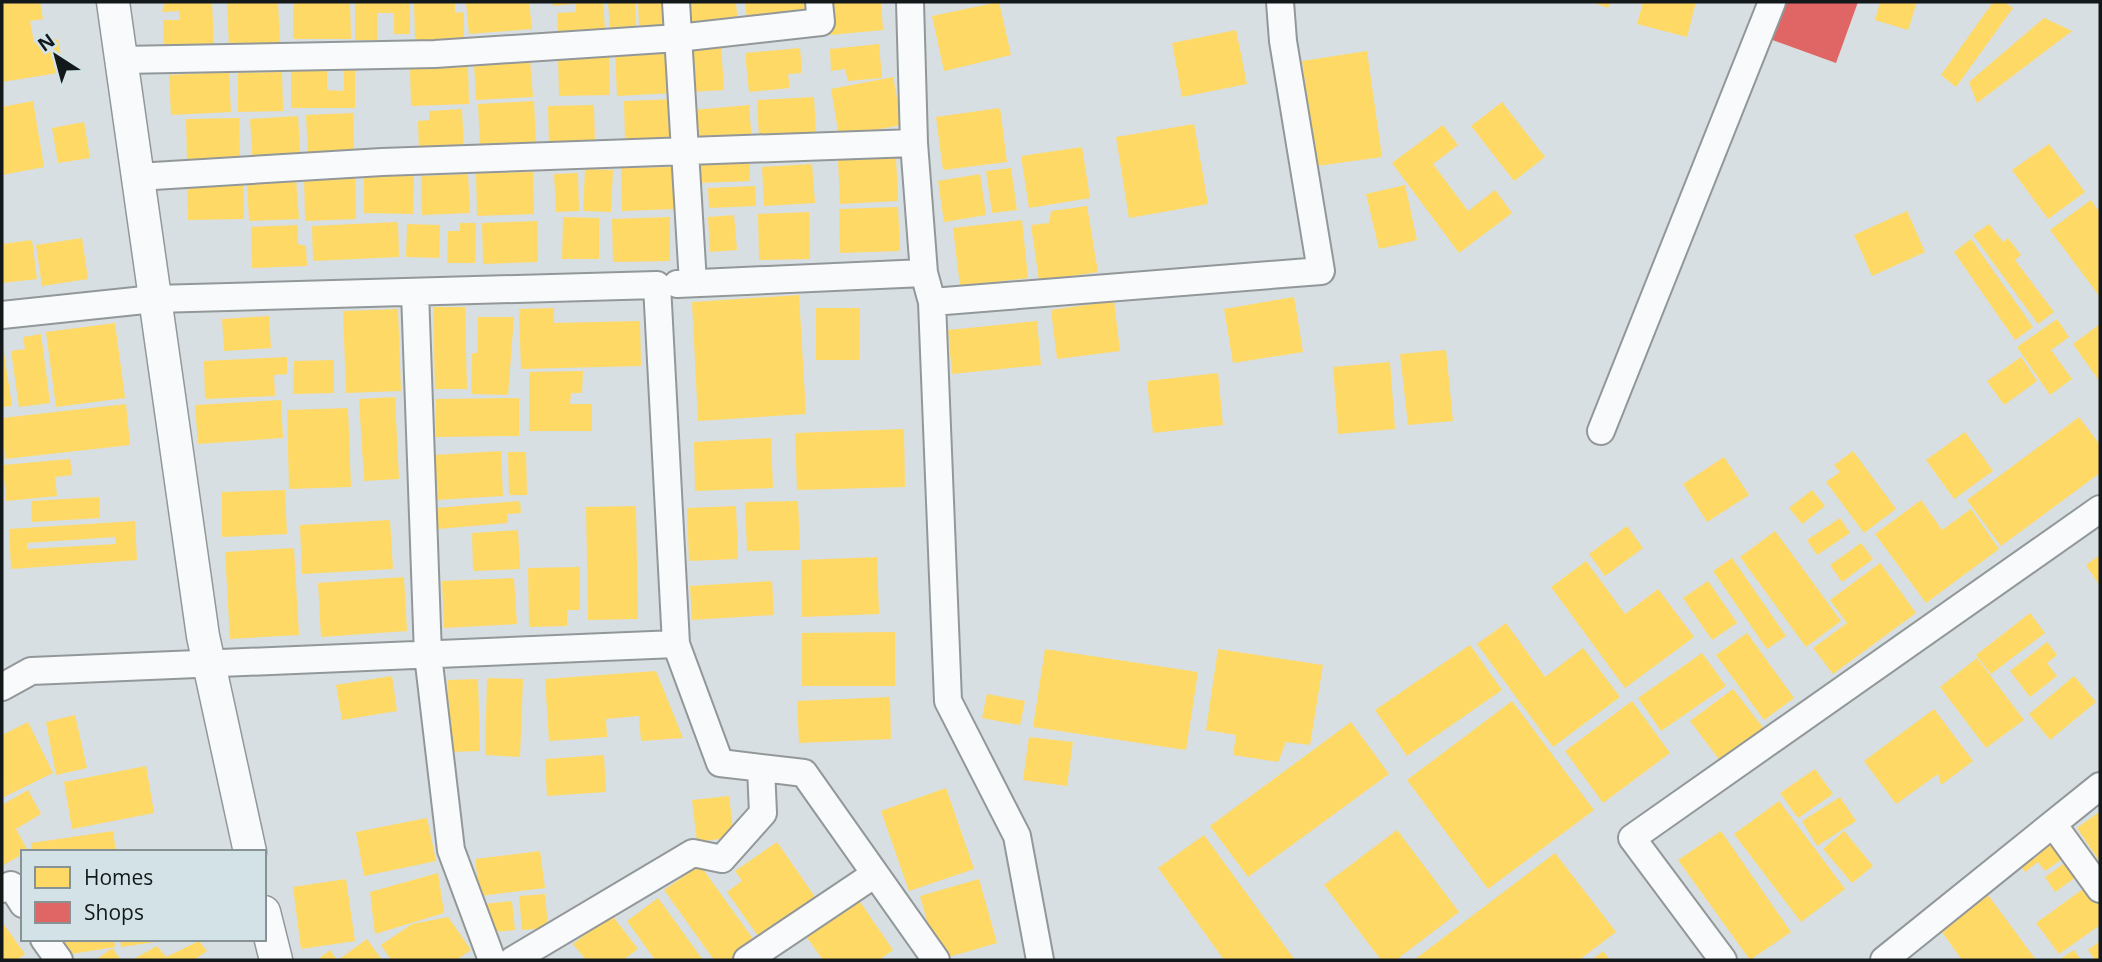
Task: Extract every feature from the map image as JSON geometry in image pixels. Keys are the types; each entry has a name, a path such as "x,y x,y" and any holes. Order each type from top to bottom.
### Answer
{"street":[{"path":"113,2 209,664 250,850"},
{"path":"676,2 693,283"},
{"path":"121,60 435,54 678,38 821,22 819,2"},
{"path":"910,2 915,143 924,273 932,302 948,701 1017,836 1040,960"},
{"path":"932,302 1321,271 1283,41 1280,2"},
{"path":"1601,431 1772,2"},
{"path":"137,177 396,161 915,143"},
{"path":"2,314 154,299 657,285 924,273"},
{"path":"657,285 676,644 720,763 804,773 936,960"},
{"path":"415,292 428,655 452,850 492,960"},
{"path":"1723,960 1632,838 2100,509"},
{"path":"2,687 31,671 676,644"},
{"path":"513,960 693,853 722,859 763,813 761,768"},
{"path":"1884,960 2100,786"},
{"path":"2053,824 2100,889"},
{"path":"747,960 875,874"},
{"path":"2,889 11,885 21,901"},
{"path":"266,920 276,960"}],"building: Homes":[{"path":"40,2 43,19 30,21 34,43 58,39 64,72 2,82 2,4"},
{"path":"165,2 212,2 214,46 164,48 163,20 180,20 179,11 162,12"},
{"path":"278,2 280,45 229,48 227,3"},
{"path":"293,2 350,2 351,39 293,39"},
{"path":"355,2 410,2 410,34 394,34 394,13 377,13 377,40 355,40"},
{"path":"414,2 455,2 455,13 464,12 464,39 415,41"},
{"path":"466,2 529,2 532,29 469,34"},
{"path":"552,2 574,2 574,4 553,6"},
{"path":"575,2 603,2 605,29 558,34 557,13 576,12"},
{"path":"608,2 635,2 636,28 610,29"},
{"path":"638,2 668,2 669,25 639,27"},
{"path":"684,2 736,2 738,26 687,32"},
{"path":"745,2 806,2 808,18 748,26"},
{"path":"827,2 881,2 883,30 830,35"},
{"path":"999,2 1011,55 944,71 932,16"},
{"path":"1592,2 1611,2 1608,8"},
{"path":"1643,2 1696,2 1687,37 1637,24"},
{"path":"1880,2 1917,2 1908,30 1875,20"},
{"path":"1993,2 2004,2 2013,8 1956,87 1941,75"},
{"path":"2044,18 2072,31 1977,103 1969,82"},
{"path":"1236,30 1247,84 1182,97 1172,43"},
{"path":"721,44 724,90 691,92 687,47"},
{"path":"879,44 882,78 848,81 845,69 831,71 830,49"},
{"path":"800,48 802,73 788,74 790,88 749,92 745,53"},
{"path":"671,51 673,93 617,96 615,53"},
{"path":"1367,51 1382,157 1317,166 1302,61"},
{"path":"609,54 610,95 559,96 558,56"},
{"path":"530,60 533,97 476,100 474,64"},
{"path":"344,64 355,64 355,108 291,108 291,70 327,70 327,90 344,91"},
{"path":"468,67 469,104 411,106 410,69"},
{"path":"229,72 231,112 171,115 169,75"},
{"path":"282,72 283,111 238,112 238,73"},
{"path":"893,77 902,125 839,136 831,89"},
{"path":"814,97 816,134 759,138 757,100"},
{"path":"677,99 678,139 625,141 624,101"},
{"path":"33,101 44,167 2,175 2,107"},
{"path":"534,101 536,146 480,148 478,104"},
{"path":"1502,102 1545,157 1514,181 1471,126"},
{"path":"594,105 595,147 549,148 548,106"},
{"path":"749,105 752,143 696,148 693,110"},
{"path":"1000,108 1007,162 943,170 936,117"},
{"path":"462,109 464,152 419,154 418,121 429,120 429,111"},
{"path":"353,113 354,156 308,158 306,115"},
{"path":"298,116 301,166 253,169 250,119"},
{"path":"239,118 240,161 187,163 186,119"},
{"path":"84,122 90,158 58,163 52,128"},
{"path":"1194,124 1208,204 1129,218 1116,137"},
{"path":"1443,125 1458,145 1433,164 1468,211 1495,190 1512,213 1459,253 1392,163"},
{"path":"2049,144 2085,192 2048,219 2012,170"},
{"path":"1082,147 1090,198 1029,208 1021,156"},
{"path":"896,157 898,201 840,204 838,160"},
{"path":"750,161 750,181 699,183 698,163"},
{"path":"812,164 815,203 764,206 762,167"},
{"path":"674,167 675,209 622,211 621,168"},
{"path":"1011,168 1017,210 992,213 986,171"},
{"path":"585,169 613,170 611,212 583,211"},
{"path":"533,172 534,214 477,216 476,173"},
{"path":"364,173 414,173 413,214 364,213"},
{"path":"578,173 579,211 556,212 554,174"},
{"path":"355,174 356,219 305,221 304,176"},
{"path":"468,174 470,213 422,215 421,176"},
{"path":"980,174 986,215 944,222 938,181"},
{"path":"243,179 244,219 188,220 187,180"},
{"path":"296,179 299,219 249,221 247,181"},
{"path":"1405,185 1417,240 1379,249 1366,194"},
{"path":"755,186 756,206 709,208 708,188"},
{"path":"2091,200 2100,213 2100,297 2050,230"},
{"path":"1087,206 1098,272 1039,281 1031,225 1049,223 1051,211"},
{"path":"898,207 900,251 840,253 839,209"},
{"path":"1907,211 1925,252 1872,276 1854,235"},
{"path":"809,212 810,259 759,260 758,214"},
{"path":"734,215 737,250 710,252 708,217"},
{"path":"563,217 599,218 599,259 562,259"},
{"path":"670,217 670,261 613,262 612,219"},
{"path":"1022,220 1028,278 960,286 953,228"},
{"path":"537,221 538,262 483,264 482,223"},
{"path":"398,222 399,257 313,261 312,226"},
{"path":"460,223 476,223 475,263 447,263 448,231 460,231"},
{"path":"407,224 440,225 439,258 406,257"},
{"path":"1989,224 2003,242 2008,238 2021,255 2015,260 2054,312 2038,324 1973,235"},
{"path":"298,225 298,244 306,246 307,266 252,268 251,227"},
{"path":"82,238 88,279 42,286 36,245"},
{"path":"1971,239 2033,327 2015,340 1954,252"},
{"path":"32,240 37,279 2,283 2,244"},
{"path":"799,295 806,414 698,421 692,302"},
{"path":"1294,297 1303,352 1233,363 1224,309"},
{"path":"1114,301 1120,351 1057,359 1051,310"},
{"path":"433,307 465,307 467,389 435,389"},
{"path":"554,308 554,323 640,321 641,366 521,369 519,309"},
{"path":"816,308 860,308 859,360 816,360"},
{"path":"398,309 401,391 346,393 343,311"},
{"path":"269,316 271,348 224,351 222,319"},
{"path":"478,317 514,317 508,395 471,394 472,353 477,353"},
{"path":"2057,319 2069,337 2051,350 2072,379 2050,395 2017,347"},
{"path":"1037,321 1041,365 952,374 948,330"},
{"path":"115,323 125,398 56,407 46,332"},
{"path":"2100,324 2100,382 2073,344"},
{"path":"41,334 50,403 19,407 11,351 25,349 23,337"},
{"path":"2,340 12,406 2,407"},
{"path":"1446,350 1453,421 1408,425 1400,354"},
{"path":"287,357 287,374 274,375 275,396 205,399 204,361"},
{"path":"2021,357 2037,381 2004,405 1987,381"},
{"path":"334,360 334,393 293,394 294,361"},
{"path":"1390,362 1395,429 1338,434 1333,367"},
{"path":"583,371 582,393 571,393 570,404 592,404 592,431 529,431 529,372"},
{"path":"1218,373 1223,425 1153,433 1147,381"},
{"path":"395,397 399,479 364,481 359,399"},
{"path":"519,398 519,436 436,437 436,399"},
{"path":"281,400 283,438 198,444 195,405"},
{"path":"126,404 130,445 5,459 2,418"},
{"path":"348,408 351,487 289,489 287,410"},
{"path":"2079,417 2100,445 2100,473 2001,546 1967,500"},
{"path":"904,429 905,487 797,490 795,433"},
{"path":"1965,432 1993,471 1954,499 1926,460"},
{"path":"771,438 773,488 695,491 694,442"},
{"path":"501,451 503,496 436,500 434,455"},
{"path":"1853,451 1896,509 1864,533 1826,482 1840,472 1834,465"},
{"path":"508,452 526,452 527,495 509,495"},
{"path":"1724,457 1749,495 1707,522 1683,484"},
{"path":"70,459 72,475 55,477 57,496 6,501 3,465"},
{"path":"285,490 287,534 222,537 222,492"},
{"path":"1812,490 1825,506 1802,524 1789,508"},
{"path":"99,497 100,518 32,522 31,501"},
{"path":"1921,500 1942,530 1971,509 1999,549 1926,603 1875,534"},
{"path":"520,501 521,513 507,514 508,523 438,529 436,508"},
{"path":"798,501 800,550 747,551 745,502"},
{"path":"636,506 638,619 588,620 586,507"},
{"path":"736,506 738,559 689,561 687,508"},
{"path":"1840,518 1850,533 1817,555 1807,540"},
{"path":"390,520 393,569 302,574 300,525"},
{"path":"135,521 137,560 11,569 9,529","holes":["115,537 116,544 27,549 27,543"]},
{"path":"1627,526 1643,548 1605,576 1589,554"},
{"path":"518,530 520,569 473,571 472,533"},
{"path":"1775,531 1841,621 1806,647 1740,557"},
{"path":"1861,543 1873,559 1842,582 1830,565"},
{"path":"294,548 299,635 230,639 225,552"},
{"path":"2100,555 2100,586 2086,565"},
{"path":"877,557 879,614 802,617 801,560"},
{"path":"1732,558 1786,636 1767,649 1713,571"},
{"path":"1586,561 1625,614 1658,589 1694,637 1625,688 1551,587"},
{"path":"1880,563 1916,613 1833,674 1813,648 1847,623 1830,600"},
{"path":"580,567 580,610 567,610 567,626 529,627 528,568"},
{"path":"404,577 407,631 321,637 318,583"},
{"path":"514,578 517,624 444,628 442,581"},
{"path":"772,581 774,615 692,620 690,586"},
{"path":"1708,581 1737,623 1712,640 1683,598"},
{"path":"2030,613 2045,633 1991,674 1976,655"},
{"path":"1506,623 1545,677 1583,648 1620,697 1553,747 1477,644"},
{"path":"895,632 895,686 802,686 802,633"},
{"path":"1747,633 1794,698 1764,720 1716,655"},
{"path":"2047,642 2057,655 2047,663 2057,676 2030,697 2010,671"},
{"path":"1470,645 1502,690 1407,756 1375,710"},
{"path":"1045,649 1198,672 1186,750 1033,727"},
{"path":"1218,649 1323,665 1310,745 1286,742 1278,762 1233,755 1236,735 1206,730"},
{"path":"1702,653 1726,686 1661,731 1638,698"},
{"path":"1977,658 2024,720 1986,748 1940,687"},
{"path":"656,671 683,738 641,741 639,716 606,719 607,737 549,741 545,679"},
{"path":"392,676 397,711 342,720 336,685"},
{"path":"2074,676 2096,702 2050,740 2029,714"},
{"path":"487,678 523,679 520,757 485,755"},
{"path":"478,679 480,751 449,752 448,680"},
{"path":"1733,689 1768,734 1725,767 1690,721"},
{"path":"987,694 1025,701 1020,725 982,718"},
{"path":"890,697 891,739 799,743 797,701"},
{"path":"1512,701 1594,810 1488,889 1407,780"},
{"path":"1632,701 1670,753 1603,803 1565,751"},
{"path":"1934,709 1973,761 1941,785 1938,774 1896,804 1864,761"},
{"path":"75,715 87,768 56,775 46,722"},
{"path":"28,722 53,773 4,797 2,735"},
{"path":"1351,722 1389,774 1248,877 1210,826"},
{"path":"1029,737 1073,742 1067,786 1023,780"},
{"path":"604,755 606,792 547,796 545,759"},
{"path":"146,766 154,813 72,829 64,782"},
{"path":"1815,769 1833,794 1798,818 1780,793"},
{"path":"946,788 974,869 909,891 881,811"},
{"path":"28,790 41,814 16,829 27,850 21,850 21,855 2,866 2,805"},
{"path":"729,796 734,837 697,842 692,800"},
{"path":"1840,797 1856,821 1817,846 1802,821"},
{"path":"1779,801 1845,889 1801,922 1734,834"},
{"path":"2099,812 2100,815 2100,862 2077,828"},
{"path":"427,818 436,861 364,876 356,832"},
{"path":"2054,823 2074,851 2045,871 2038,862 2025,872 2012,854"},
{"path":"1397,830 1459,912 1396,960 1381,960 1324,885"},
{"path":"113,831 116,850 32,850 31,843"},
{"path":"1721,831 1791,932 1750,960 1678,860"},
{"path":"1844,831 1873,866 1852,883 1823,849"},
{"path":"1204,835 1295,960 1224,960 1158,868"},
{"path":"777,842 820,904 763,943 727,892 742,881 735,871"},
{"path":"540,851 545,888 480,896 475,859"},
{"path":"1555,853 1616,932 1579,960 1414,960"},
{"path":"2076,855 2086,870 2055,892 2045,877"},
{"path":"700,865 756,943 731,960 714,960 664,890"},
{"path":"438,873 444,913 375,934 370,892"},
{"path":"1974,876 2036,960 1962,960 1927,911"},
{"path":"346,879 355,941 301,949 293,887"},
{"path":"979,879 997,943 938,960 920,896"},
{"path":"2090,884 2100,898 2100,925 2059,954 2036,923"},
{"path":"545,894 548,928 522,930 519,896"},
{"path":"856,896 893,950 879,960 823,960 803,932"},
{"path":"658,898 703,960 655,960 627,921"},
{"path":"512,901 515,930 495,932 495,926 485,927 483,904"},
{"path":"611,914 638,949 623,960 586,960 573,944"},
{"path":"448,917 471,950 456,960 391,960 381,945 412,924"},
{"path":"2,922 25,954 17,960 2,960"},
{"path":"367,939 382,960 338,960"},
{"path":"62,941 114,941 115,947 65,955"},
{"path":"120,941 162,941 121,947"},
{"path":"199,941 207,951 194,960 132,960 157,946 166,957"},
{"path":"2100,941 2100,960 2095,960 2088,950"},
{"path":"112,948 121,960 96,960"},
{"path":"330,950 337,960 317,960"},
{"path":"2074,950 2081,960 2059,960"},
{"path":"1603,951 1610,960 1592,960"}],"building: Shops":[{"path":"1777,2 1858,2 1836,63 1764,37"}]}
